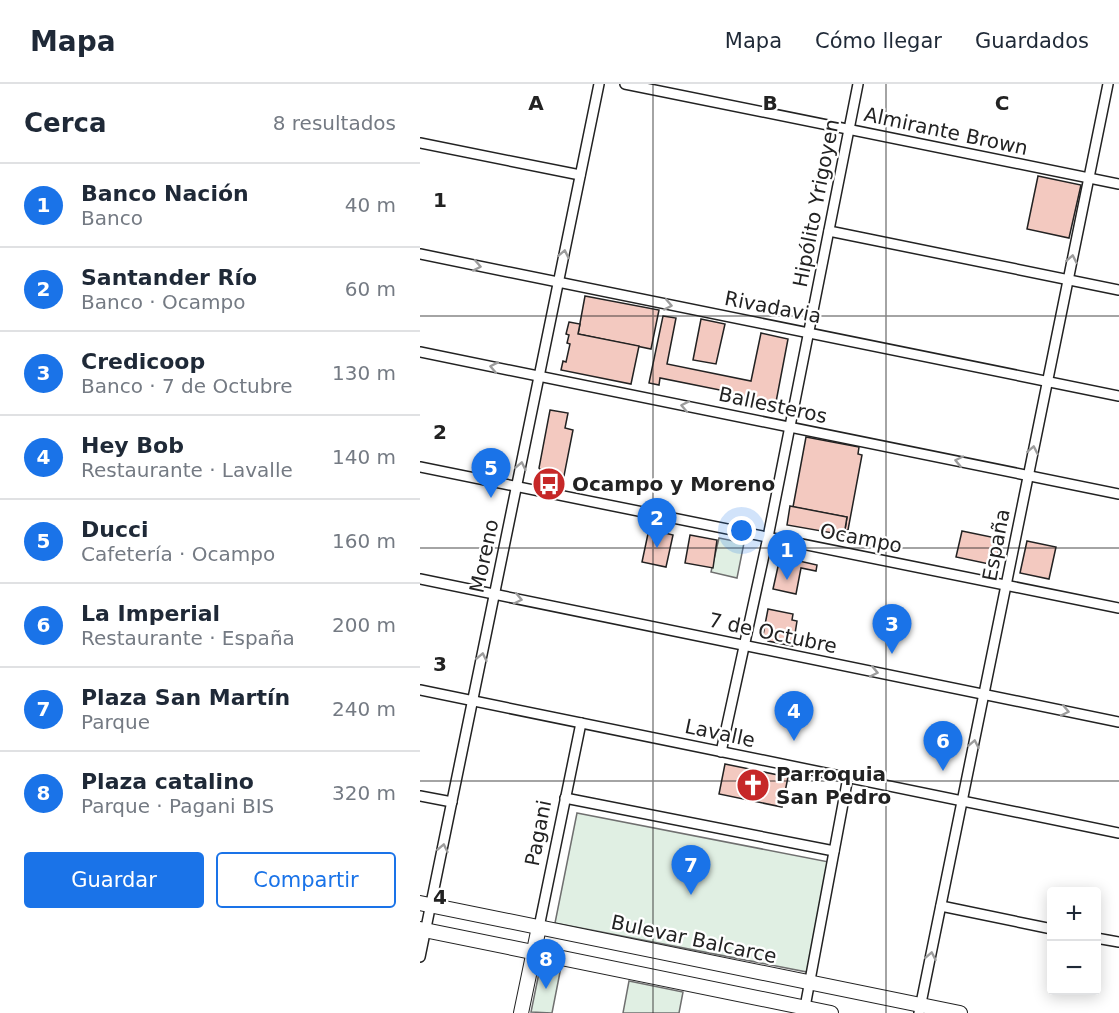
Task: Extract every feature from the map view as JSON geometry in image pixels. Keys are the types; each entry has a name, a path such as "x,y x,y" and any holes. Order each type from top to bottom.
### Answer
{"main road":[{"name":"Bulevar Balcarce","path":"425,904 810,982 920,1009 960,1013"},
{"name":"Pagani","path":"521,1013 539,927"},
{"path":"423,929 831,1013"}],"street":[{"name":"Moreno","path":"420,957 425,904 452,802 599,84"},
{"name":"Almirante Brown","path":"625,84 1119,184"},
{"name":"Hipólito Yrigoyen","path":"721,752 768,537 858,84"},
{"name":"España","path":"920,1009 1108,84"},
{"path":"420,142 580,175"},
{"path":"829,231 1119,290"},
{"name":"Rivadavia","path":"420,254 1119,396"},
{"name":"Ballesteros","path":"420,352 1119,494"},
{"name":"Ocampo","path":"420,467 1119,608"},
{"name":"7 de Octubre","path":"420,579 1119,723"},
{"name":"Lavalle","path":"420,690 1119,833"},
{"name":"Pagani","path":"539,927 581,723"},
{"path":"805,1007 848,777"},
{"path":"420,796 452,802"},
{"path":"565,798 834,851"},
{"path":"941,906 1047,927"},
{"path":"1101,939 1119,942"}],"green space":[{"path":"719,538 744,543 737,578 711,572"},
{"path":"577,813 829,862 807,972 555,923"},
{"path":"541,963 561,967 552,1013 531,1012"},
{"path":"629,981 683,992 679,1013 623,1013"}],"building":[{"path":"1038,176 1081,185 1069,238 1027,229"},
{"path":"585,296 659,310 651,349 578,334"},
{"path":"663,316 676,318 667,364 751,381 761,333 788,339 776,402 771,401 769,409 738,403 740,394 660,378 659,385 649,383"},
{"path":"701,319 725,324 716,364 693,360"},
{"path":"569,322 580,324 578,334 639,346 631,384 561,370 563,361 566,362 570,344 567,343 569,335 566,334"},
{"path":"550,410 568,413 565,428 573,430 564,476 542,472 539,468"},
{"path":"806,437 859,447 858,454 862,455 848,530 845,530 847,517 793,507"},
{"path":"790,506 847,517 844,535 787,525"},
{"path":"649,529 673,535 666,567 642,562"},
{"path":"962,531 1001,539 997,559 989,564 956,557"},
{"path":"690,535 717,540 713,568 685,563"},
{"path":"1027,541 1056,547 1049,579 1020,573"},
{"path":"786,558 817,565 816,571 801,568 796,594 773,589 779,562"},
{"path":"768,609 793,614 792,620 797,621 793,646 768,641 763,635"},
{"name":"Parroquia San Pedro","path":"725,764 788,777 782,807 719,794"}],"place":[{"name":"Ocampo y Moreno","path":"549,484"},
{"name":"Ducci","path":"491,498"},
{"name":"Santander Río","path":"657,548"},
{"name":"Banco Nación","path":"787,580"},
{"name":"Credicoop","path":"892,654"},
{"name":"Hey Bob","path":"794,741"},
{"name":"La Imperial","path":"943,771"},
{"name":"Parroquia San Pedro","path":"753,785"},
{"name":"Plaza San Martín","path":"691,895"},
{"name":"Plaza catalino","path":"546,989"}]}
